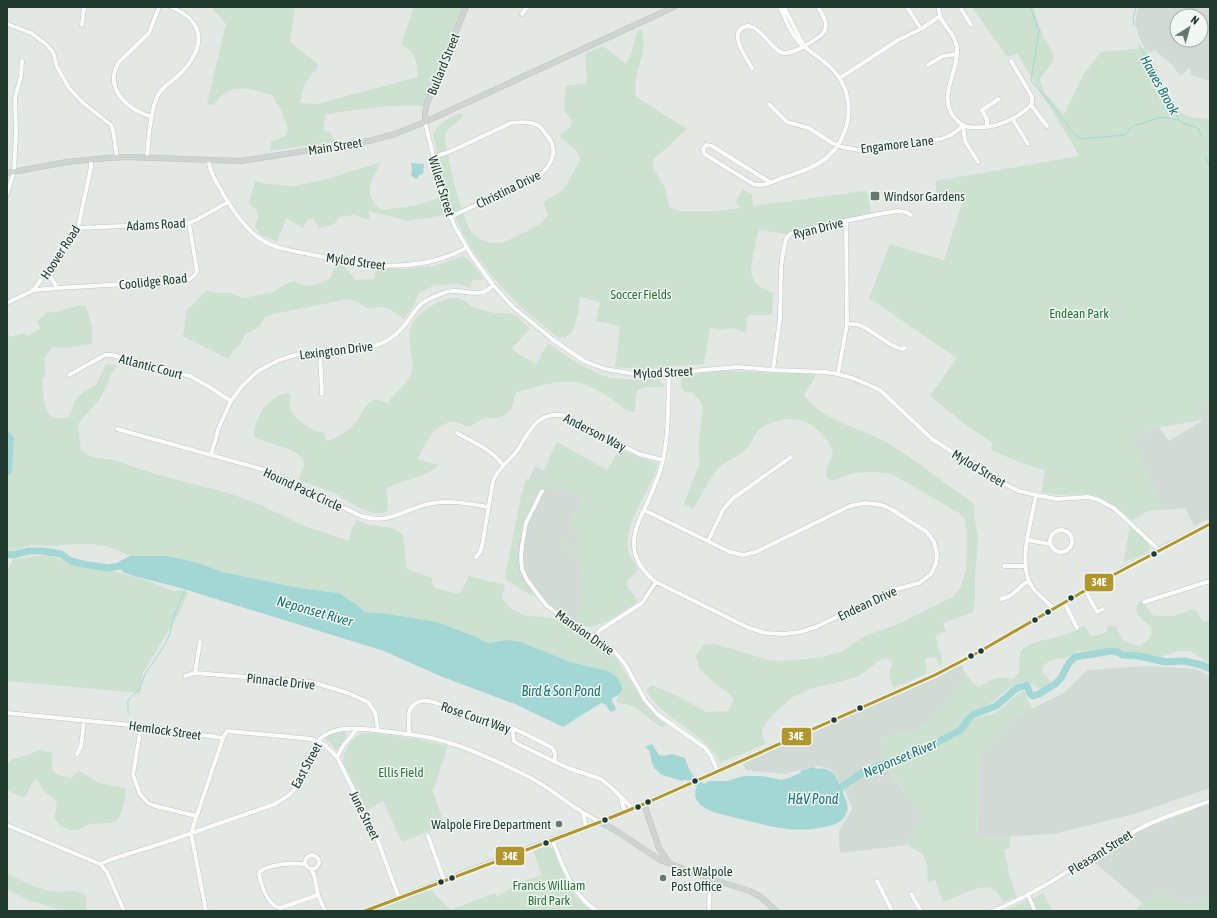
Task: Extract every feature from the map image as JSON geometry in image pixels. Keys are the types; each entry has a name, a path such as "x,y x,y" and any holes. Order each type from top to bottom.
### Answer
{"main road":[{"name":"Bullard Street","path":"425,122 427,103 466,7"},
{"name":"Main Street","path":"7,173 67,162 117,157 241,161 369,140 395,134 425,122 674,7"},
{"path":"365,911 644,804 715,774 935,675 983,650 1085,590 1210,524"},
{"path":"644,804 659,848 670,864"},
{"path":"600,822 615,830 660,860 750,891 761,897 776,911"}],"street":[{"path":"82,25 84,7"},
{"path":"152,117 123,101 116,89 114,76 116,66 119,62 149,33 159,7"},
{"path":"148,158 152,117 155,103 159,94 181,72 198,50 197,27 186,15 171,7"},
{"path":"522,14 527,7"},
{"path":"770,182 712,146 706,145 704,147 703,151 706,155 755,185 759,185 770,182 815,166 828,157 838,145 845,131 849,113 846,93 840,78 824,61 795,38 780,7"},
{"path":"784,7 804,46"},
{"path":"752,68 737,38 738,33 744,27 749,26 755,28 781,52 787,53 804,46 820,36 827,27 825,19 818,7"},
{"path":"907,7 921,29"},
{"path":"939,7 940,16 955,40 957,47 957,54 947,100 950,110 962,126 965,141 978,162"},
{"path":"960,7 971,25"},
{"path":"840,78 898,40 921,29 940,16"},
{"path":"7,24 31,33 40,39 51,50 55,55 57,67 69,88 82,102 111,125 117,157"},
{"path":"928,65 943,56 957,54"},
{"path":"7,194 14,172 15,98 21,76 22,61"},
{"path":"962,126 969,128 987,127 1001,123 1012,118 1031,104 1032,97 1011,61"},
{"path":"987,127 987,120 982,110 999,99"},
{"name":"Engamore Lane","path":"769,104 787,122 810,128 838,145 850,149 859,150 941,139 951,135 962,126"},
{"path":"1031,104 1046,126"},
{"path":"1012,118 1028,144"},
{"name":"Willett Street","path":"425,122 441,191 450,217 466,248"},
{"name":"Christina Drive","path":"433,157 449,152 511,123 518,122 525,122 539,126 552,142 554,149 548,168 539,176 450,217"},
{"name":"Hoover Road","path":"7,303 35,288 78,228 91,167 91,159"},
{"name":"Mylod Street","path":"208,161 228,202 252,231 262,240 274,246 317,256 388,266 438,260 453,255 466,248 493,285 512,306 530,322 584,361 594,366 621,373 669,373 735,367 815,371 838,374 860,381 880,390 932,439 998,481 1019,491 1056,499 1088,497 1098,500 1115,509 1159,550"},
{"name":"Adams Road","path":"78,228 189,223 198,220 228,202"},
{"name":"Ryan Drive","path":"773,370 780,319 780,270 786,239 789,235 794,232 897,212 904,212 911,215"},
{"path":"838,374 847,324 846,221"},
{"name":"Coolidge Road","path":"30,292 57,288 160,282 190,278 194,276 197,271 189,223"},
{"path":"50,267 51,277 57,288"},
{"name":"Lexington Drive","path":"211,456 219,427 231,401 249,379 268,365 299,354 378,345 391,338 402,329 416,308 423,302 450,291 460,291 472,294 479,293 491,288 493,285"},
{"path":"847,324 858,324 893,346 902,349 904,348"},
{"path":"320,352 322,394"},
{"name":"Atlantic Court","path":"69,375 105,355 112,355 190,376 231,401"},
{"name":"Endean Drive","path":"644,510 734,554 740,555 750,554 845,508 870,503 890,508 927,532 936,545 936,566 933,572 922,582 894,589 816,627 791,634 774,634 749,628 656,582 646,574 640,566 634,548 635,530 654,487 663,460 667,429 669,373"},
{"name":"Anderson Way","path":"476,557 482,546 494,478 503,465 517,451 535,423 544,417 556,414 568,417 639,454 663,460"},
{"name":"Hound Pack Circle","path":"117,429 272,473 370,519 389,518 422,505 439,502 456,502 489,507"},
{"path":"457,433 489,451 503,465"},
{"path":"708,541 723,510 732,499 791,457"},
{"name":"Mansion Drive","path":"542,491 526,523 521,557 522,569 534,590 546,604 571,624 606,644 620,658 645,700 657,714 708,751 715,774"},
{"path":"1036,495 1026,550 1026,566 1029,582 1035,591 1054,608"},
{"path":"1028,540 1050,544 1054,550 1058,552 1065,551 1071,546 1072,539 1066,531 1059,530 1053,534 1050,544"},
{"path":"1004,566 1026,566"},
{"path":"1144,602 1210,581"},
{"path":"595,637 600,630 642,603 656,582"},
{"path":"1001,599 1010,596 1025,583 1029,582"},
{"path":"1085,590 1097,612 1103,609"},
{"path":"1064,602 1077,628"},
{"path":"196,673 200,642"},
{"name":"Pinnacle Drive","path":"185,676 196,673 312,682 348,693 368,702 375,712 378,730"},
{"name":"Rose Court Way","path":"410,734 409,713 414,704 423,701 434,702 472,719 500,723 551,747 556,754 554,762"},
{"name":"Hemlock Street","path":"7,713 141,726 223,738 227,731 309,738 317,741"},
{"path":"77,754 81,746 84,721"},
{"path":"141,726 133,776 140,794 148,803 155,806 196,816"},
{"path":"337,757 343,746 357,729"},
{"path":"512,729 514,741 518,744 568,768 601,779 632,808"},
{"name":"East Street","path":"100,864 269,806 286,797 296,787 317,741 327,733 336,730 378,730 410,734 453,744 484,756 531,778 582,812 600,822"},
{"path":"206,911 191,833 223,738"},
{"name":"June Street","path":"317,741 325,745 337,757 376,836 399,898"},
{"path":"621,798 624,812"},
{"name":"Pleasant Street","path":"993,911 1003,909 1059,878 1139,828 1159,819 1210,801"},
{"path":"582,812 586,827"},
{"path":"7,825 100,864 107,872 124,911"},
{"path":"428,836 444,880"},
{"path":"552,839 571,885 577,894 597,911"},
{"path":"306,866 306,858 312,855 316,857 318,865 311,869"},
{"path":"318,895 280,908 276,907 269,900 259,873 264,868 296,863 306,866 311,869 314,875 318,895 324,911"},
{"path":"709,911 710,878"},
{"path":"876,881 892,911"},
{"path":"912,894 921,911"},
{"path":"1028,895 1035,911"}],"shaded area":[{"path":"1138,7 1210,7 1210,81 1190,75 1191,69 1189,68 1181,76 1172,65 1155,50 1150,53 1140,39 1135,23"},
{"path":"1210,403 1210,518 1194,526 1185,508 1164,510 1132,442 1157,425 1169,441 1202,421 1197,411"},
{"path":"535,466 601,501 587,611 577,623 508,576 529,479"},
{"path":"961,663 966,675 934,719 914,731 880,738 882,763 921,814 907,845 840,853 839,831 852,809 844,789 829,768 817,766 784,774 746,770 743,764"},
{"path":"1147,666 1196,669 1210,676 1210,788 1135,814 1053,834 977,838 980,754 1017,716 1065,692 1087,670"},
{"path":"1210,804 1210,895 1178,904 1165,890 1142,903 1093,861 1148,826"}],"green space":[{"path":"211,7 295,7 290,42 319,65 304,85 300,103 316,104 418,77 417,66 413,54 401,44 414,7 463,7 423,106 374,108 325,115 323,130 331,133 334,142 270,151 271,142 285,136 288,129 282,112 272,95 248,89 236,89 225,93 214,105 207,104 226,24"},
{"name":"Endean Park","path":"972,7 1033,7 1042,34 1054,55 1053,61 1040,79 1044,92 1064,115 1083,75 1101,52 1145,48 1154,63 1168,94 1181,113 1193,118 1210,119 1210,403 1197,411 1203,420 1150,429 1132,442 1164,510 1148,511 1132,520 1114,505 1099,497 1088,494 1061,495 1041,492 1045,470 1021,463 991,450 993,443 966,425 930,396 957,358 869,298 890,244 944,260 964,197 936,198 936,181 1080,156 1017,54 1007,57"},
{"name":"Soccer Fields","path":"641,29 644,46 636,80 636,97 687,129 654,159 653,168 665,188 669,206 680,211 717,211 741,208 737,205 736,201 743,190 752,194 753,206 864,191 869,195 871,213 804,228 787,234 759,230 751,270 754,281 758,285 773,293 772,315 749,315 747,318 746,333 732,328 721,330 710,328 704,364 643,369 615,367 620,326 596,321 600,302 580,297 576,322 571,333 562,338 555,336 507,293 483,265 473,250 456,219 445,188 433,134 435,130 446,120 463,113 460,120 446,133 445,140 452,175 469,229 476,236 491,243 507,241 528,231 537,226 548,215 544,204 545,201 560,192 565,187 581,159 576,150 560,137 560,135 570,127 573,121 565,112 564,105 566,86 587,83 585,54 603,46 626,64 631,54 637,32"},
{"path":"381,162 370,186 370,191 374,202 382,210 414,206 439,198 445,215 407,221 369,211 369,220 354,215 340,217 334,224 319,228 314,219 308,220 303,228 286,218 277,242 260,234 255,227 258,214 249,203 255,181 268,184 293,186 327,179"},
{"path":"463,256 475,266 483,280 473,280 470,288 459,284 435,285 419,293 415,303 404,319 390,309 381,307 367,308 349,299 273,314 265,317 259,327 245,334 241,343 234,349 229,359 183,336 187,309 206,291 231,293 243,298 273,292 285,284 294,281 308,286 317,285 331,278 335,265 341,263 356,280 374,279 376,267 405,269 434,266"},
{"path":"453,297 464,300 474,308 495,313 509,313 518,317 530,329 512,348 536,364 548,343 580,364 606,376 625,379 660,378 660,383 665,383 663,387 647,387 639,389 636,397 635,412 626,409 608,396 589,386 570,381 546,384 517,392 510,410 503,417 486,417 470,426 453,422 442,425 433,433 418,458 439,465 430,472 388,487 386,490 388,507 387,511 382,513 374,513 364,510 334,493 300,480 299,478 304,466 303,460 299,455 284,447 259,440 254,437 256,422 264,408 269,402 282,394 289,393 291,396 290,404 294,416 313,430 324,433 326,441 338,437 346,432 371,401 376,399 388,403 407,382 411,374 413,363 409,336 411,327 415,320 428,308"},
{"path":"80,305 86,306 92,326 92,344 65,348 52,347 44,359 46,375 42,380 44,401 49,413 54,417 68,417 73,409 74,402 82,393 96,385 106,364 117,365 110,376 107,387 98,401 78,424 81,450 91,457 114,460 155,474 231,494 258,504 307,527 349,541 352,528 357,520 365,524 395,529 403,535 407,569 432,578 433,587 458,594 461,592 469,576 505,584 502,598 511,609 527,616 556,618 608,650 617,659 643,702 653,714 666,724 664,728 632,706 617,703 616,701 622,687 617,677 608,671 570,662 507,640 488,643 437,622 365,612 339,593 299,588 223,572 195,562 167,556 130,556 109,547 91,544 49,546 32,545 13,551 7,548 7,479 12,472 14,439 7,429 7,332 10,337 25,333 27,336 40,329 37,322 46,313 60,311"},
{"path":"725,371 816,375 804,396 823,413 833,419 886,442 907,455 967,498 974,504 978,539 973,612 943,623 946,631 935,636 939,644 937,646 942,656 941,665 939,666 937,658 927,657 925,659 927,673 893,687 889,673 893,664 892,661 886,658 880,660 859,676 809,689 791,698 772,715 762,729 765,744 720,763 706,744 663,711 646,690 652,685 679,697 706,712 728,711 734,700 699,668 696,656 704,645 715,644 772,661 822,657 841,652 865,636 898,624 954,596 961,587 966,570 967,533 965,519 959,513 892,474 874,472 854,473 831,481 826,477 827,468 833,452 829,444 818,430 804,421 796,419 776,421 761,428 746,450 717,470 693,509 684,504 700,462 698,450 703,407 699,399 692,393 685,392 681,388 682,375"},
{"path":"557,442 607,470 620,448 637,457 658,463 655,474 634,516 628,538 628,549 638,569 627,581 627,586 638,601 606,622 591,627 587,627 571,619 580,612 583,604 581,573 574,554 577,538 575,531 569,524 570,519 582,500 579,497 560,487 557,490 549,490 541,486 526,518 517,557 521,578 530,587 534,595 532,596 505,578 520,500 526,479 542,479 542,474"},
{"path":"1130,526 1148,543 1150,548 1142,555 1124,562 1124,558"},
{"path":"565,539 572,543 566,554 558,549"},
{"path":"48,555 83,568 109,570 149,581 167,589 175,591 181,590 188,593 179,613 143,673 140,693 7,681 7,571 14,559"},
{"path":"1140,601 1155,616 1174,616 1192,609 1196,611 1203,621 1208,621 1210,619 1210,664 1190,651 1179,651 1160,657 1115,650 1078,651 1069,657 1047,662 1042,672 1050,680 1049,684 1043,690 1028,682 1020,683 1010,688 986,706 968,713 958,735 972,720 985,715 994,714 1022,691 1026,693 1032,709 1017,716 980,754 977,837 1010,836 1010,848 1004,850 1010,877 1017,897 1003,902 995,890 986,887 943,902 935,880 928,883 927,866 923,854 907,845 921,814 882,762 880,738 914,731 934,719 966,675 978,687 996,678 1013,679 1019,673 1020,652 1036,642 1061,636 1085,626 1090,635 1095,636 1107,632 1107,628 1111,625 1115,626 1126,642 1139,646 1149,639 1152,629 1137,613 1137,606"},
{"path":"340,732 345,732 347,734 339,751 337,751 325,738"},
{"name":"Ellis Field","path":"363,733 418,739 448,746 433,791 443,821 430,831 402,842 383,801 367,810 343,762 349,744 355,737"},
{"path":"42,750 52,753 52,769 58,775 71,778 79,771 99,783 126,789 124,805 118,819 111,823 88,825 78,830 64,828 55,818 57,802 42,789 36,779 32,783 26,796 23,797 7,790 7,763 12,759"},
{"name":"Francis William Bird Park","path":"547,846 553,849 572,890 583,904 591,911 370,911 430,889 451,910 495,893 497,897 512,887 511,885 542,875 533,851"},
{"path":"7,873 44,889 57,892 75,891 82,893 87,896 86,911 63,911 30,901 7,889"},
{"path":"1165,890 1178,904 1210,895 1210,911 1135,911 1142,903"},
{"path":"1043,893 1053,911 1004,911"}],"water":[{"path":"411,163 424,164 423,174 419,175 418,178 415,179 411,175"},
{"path":"7,429 14,438 12,472 7,478"},
{"name":"Bird & Son Pond","path":"130,556 167,556 195,562 223,572 299,588 339,593 365,612 437,622 488,643 507,640 521,642 570,662 608,671 617,677 622,690 619,695 612,698 612,701 606,705 601,703 563,727 515,704 440,676 384,651 177,587 130,575 123,572 118,566 118,562"},
{"path":"652,744 659,755 664,756 672,754 685,758 694,777 682,781 662,775 654,768 650,751 645,747"},
{"name":"H&V Pond","path":"814,767 816,769 826,769 830,771 843,790 848,808 847,812 841,821 833,825 802,830 772,826 723,815 712,811 702,806 695,797 696,788 710,781 727,781 744,776 762,776 782,780 800,773 802,770"}],"waterway":[{"path":"1030,7 1039,31 1031,80 1079,139 1125,135 1131,127 1161,117 1179,120"},
{"name":"Hawes Brook","path":"1134,26 1133,19 1136,7"},
{"name":"Hawes Brook","path":"1139,45 1179,120 1183,123 1198,128 1201,135"},
{"name":"Hawes Brook","path":"1205,155 1210,167"},
{"name":"Neponset River","path":"7,554 13,555 29,551 43,551 61,554 71,561 83,564 108,568 126,565"},
{"path":"128,713 128,700 140,689 145,674 166,643 174,615 187,588"},
{"name":"Neponset River","path":"834,792 865,771 891,761 909,757 928,749 934,744 959,731 972,715 996,706 1017,688 1027,685 1030,694 1033,696 1039,694 1055,684 1061,678 1069,663 1075,657 1111,651 1118,652 1122,655 1139,656 1166,662 1184,661 1202,665 1210,669"},
{"name":"Neponset River","path":"604,696 612,708"},
{"name":"Neponset River","path":"682,774 708,791"}],"transit line":[{"name":"34E","path":"365,911 644,804 935,675 977,653 1098,583 1210,524"}],"place":[{"name":"Windsor Gardens","path":"875,196"},
{"name":"Walpole Fire Department","path":"559,824"},
{"name":"East Walpole Post Office","path":"663,878"}]}
